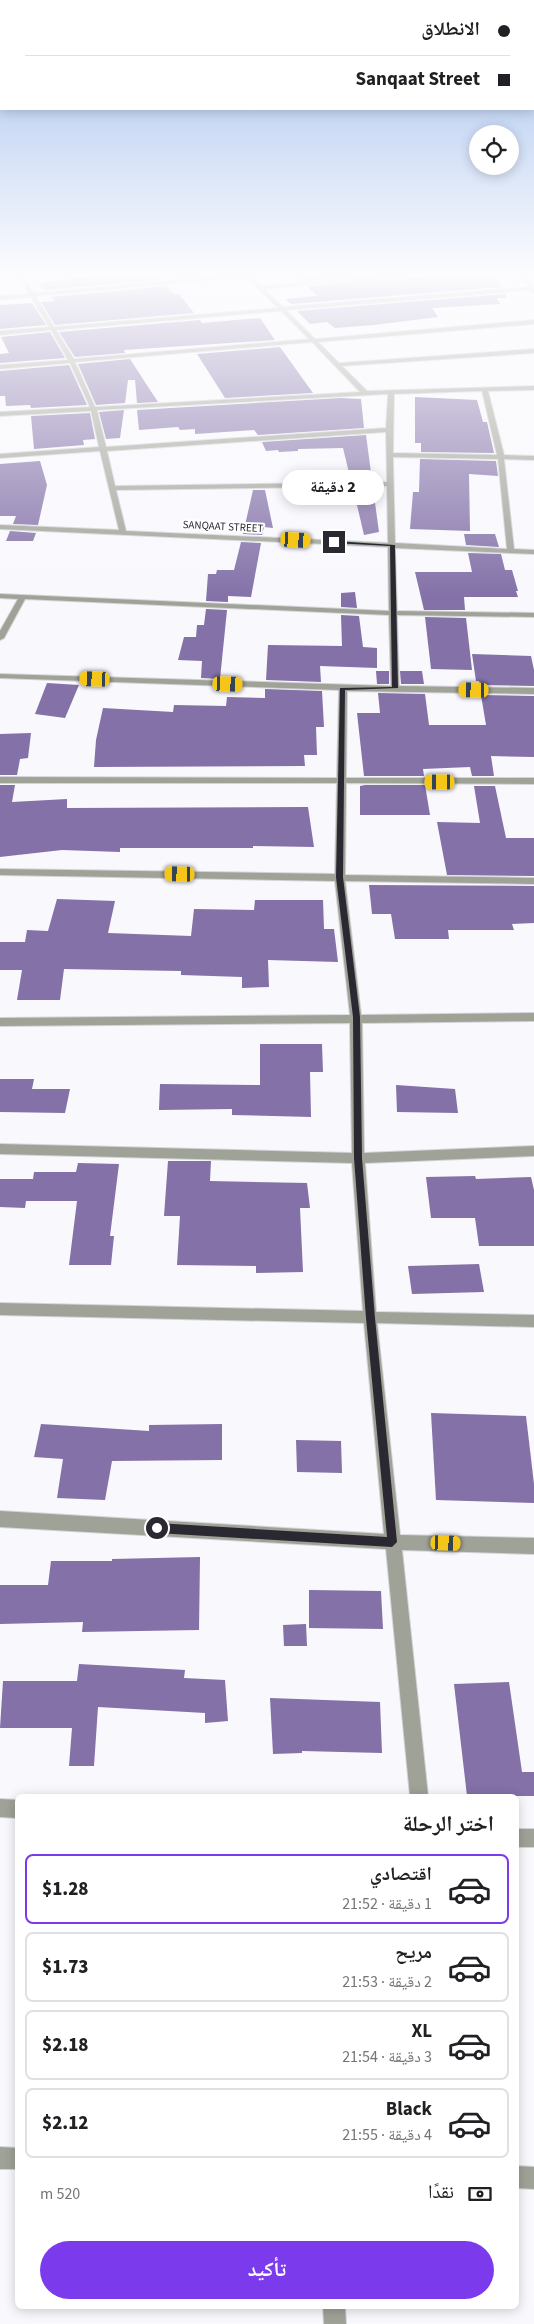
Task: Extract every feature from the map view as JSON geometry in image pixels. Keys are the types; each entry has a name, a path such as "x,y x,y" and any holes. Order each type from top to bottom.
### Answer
{"street":[{"path":"81,380 93,408 123,532"},
{"path":"353,380 365,393"},
{"path":"484,388 501,458 511,551"},
{"path":"0,414 365,393 534,388"},
{"path":"391,392 389,430 395,688"},
{"path":"0,456 389,430"},
{"path":"391,455 534,458"},
{"path":"112,488 391,484"},
{"name":"SANQAAT STREET","path":"0,527 534,552"},
{"path":"0,596 393,613 534,615"},
{"path":"0,638 23,597"},
{"path":"0,676 343,688 534,691"},
{"path":"343,688 340,877 356,1017 358,1158 370,1318 419,1794"},
{"path":"0,780 534,781"},
{"path":"0,872 534,881"},
{"path":"0,1022 356,1017 534,1017"},
{"path":"0,1149 358,1158 534,1151"},
{"path":"0,1309 534,1321"},
{"path":"0,1519 392,1542 534,1546"},
{"path":"0,1808 15,1809"},
{"path":"519,1838 534,1838"},
{"path":"0,2158 15,2159"},
{"path":"519,2177 534,2178"},
{"path":"334,2309 335,2324"}],"building":[{"path":"0,380 76,380 87,405 31,408 30,405 6,406 5,396 0,396"},
{"path":"85,380 128,380 125,403 96,405"},
{"path":"135,380 144,380 158,402 137,403"},
{"path":"214,380 304,380 313,393 225,398"},
{"path":"415,397 477,400 483,422 487,422 494,453 421,452 421,443 415,443"},
{"path":"341,398 361,399 364,428 258,435 254,430 195,434 195,429 180,430 178,427 139,430 137,410"},
{"path":"124,410 120,438 106,439 99,412"},
{"path":"90,413 95,439 83,440 84,445 34,449 31,416"},
{"path":"366,435 372,480 351,481 343,448 298,449 298,451 279,452 278,450 266,451 262,442"},
{"path":"420,459 496,461 498,476 469,474 470,531 410,529 413,492 419,492"},
{"path":"40,461 47,485 38,525 13,524 16,516 0,516 0,464"},
{"path":"353,488 373,488 379,532 364,535"},
{"path":"253,490 265,490 273,528 264,527 262,535 243,534"},
{"path":"10,531 36,533 33,541 6,541"},
{"path":"464,534 495,534 499,547 466,545"},
{"path":"241,542 261,543 251,597 228,596 228,602 206,601 208,574 216,574 217,570 234,570"},
{"path":"468,553 501,554 505,570 512,570 518,597 464,597 465,610 424,610 415,572 472,572"},
{"path":"355,592 357,608 341,607 341,593"},
{"path":"206,609 227,610 220,679 201,678 202,661 178,660 184,637 196,637 197,625 204,625"},
{"path":"341,615 359,616 363,647 377,648 377,668 320,666 321,682 266,680 268,645 342,646"},
{"path":"425,617 466,618 472,670 431,669"},
{"path":"472,654 531,656 534,670 534,686 480,685 479,681 476,681"},
{"path":"376,671 389,671 389,684 377,684"},
{"path":"400,671 422,671 424,684 401,684"},
{"path":"47,683 79,685 65,718 35,714"},
{"path":"265,689 322,691 324,727 316,727 317,755 304,755 305,766 94,767 96,740 103,708 173,712 174,705 226,706 227,697 265,698"},
{"path":"378,693 425,694 429,725 486,725 481,695 534,696 534,757 491,756 494,776 472,776 470,767 423,769 424,776 364,776 357,713 380,713"},
{"path":"31,733 28,758 20,759 17,775 0,775 0,734"},
{"path":"0,785 15,785 12,802 67,799 67,808 308,807 314,847 120,848 120,852 62,850 0,857"},
{"path":"425,785 430,815 360,815 360,786"},
{"path":"474,786 495,786 506,838 534,838 534,876 447,875 437,822 480,823"},
{"path":"369,885 534,886 534,923 512,924 514,930 448,930 449,939 395,939 391,914 372,914"},
{"path":"57,899 115,901 108,933 191,936 194,909 254,910 255,900 323,900 324,929 334,929 338,962 268,960 269,987 242,988 242,977 181,975 181,971 64,969 60,1000 17,1000 22,970 0,970 0,942 25,942 27,930 48,931"},
{"path":"260,1044 322,1044 323,1072 310,1072 311,1117 232,1115 232,1109 159,1110 160,1084 260,1085"},
{"path":"0,1079 34,1079 32,1089 70,1089 65,1113 0,1112"},
{"path":"396,1085 455,1089 458,1113 397,1112"},
{"path":"168,1161 211,1161 210,1181 307,1183 310,1208 300,1208 303,1272 256,1273 256,1266 177,1265 180,1216 164,1216"},
{"path":"78,1163 119,1164 110,1236 114,1236 111,1265 69,1265 77,1201 26,1201 25,1208 0,1207 0,1179 33,1179 34,1172 76,1172"},
{"path":"475,1176 476,1179 531,1177 534,1190 534,1246 479,1246 475,1218 431,1218 426,1177"},
{"path":"479,1264 484,1292 412,1294 408,1266"},
{"path":"431,1413 526,1416 534,1484 534,1503 436,1500"},
{"path":"41,1424 149,1431 149,1425 222,1424 222,1460 112,1461 105,1500 57,1498 63,1459 34,1457"},
{"path":"296,1440 341,1441 342,1473 297,1472"},
{"path":"200,1557 199,1630 82,1632 83,1622 0,1624 0,1585 48,1585 51,1561 112,1561 112,1559"},
{"path":"309,1590 381,1591 383,1629 309,1628"},
{"path":"306,1624 307,1646 284,1646 283,1625"},
{"path":"79,1664 185,1670 184,1678 225,1680 228,1721 205,1723 205,1713 98,1707 94,1766 69,1766 72,1728 0,1728 3,1681 77,1681"},
{"path":"509,1682 522,1772 534,1772 534,1796 519,1796 519,1794 467,1794 454,1684"},
{"path":"270,1698 380,1702 382,1753 302,1751 302,1753 273,1754"}],"route":[{"path":"157,1528 392,1542 370,1318 358,1158 356,1017 340,877 343,688 395,688 392,545 334,542"}]}
